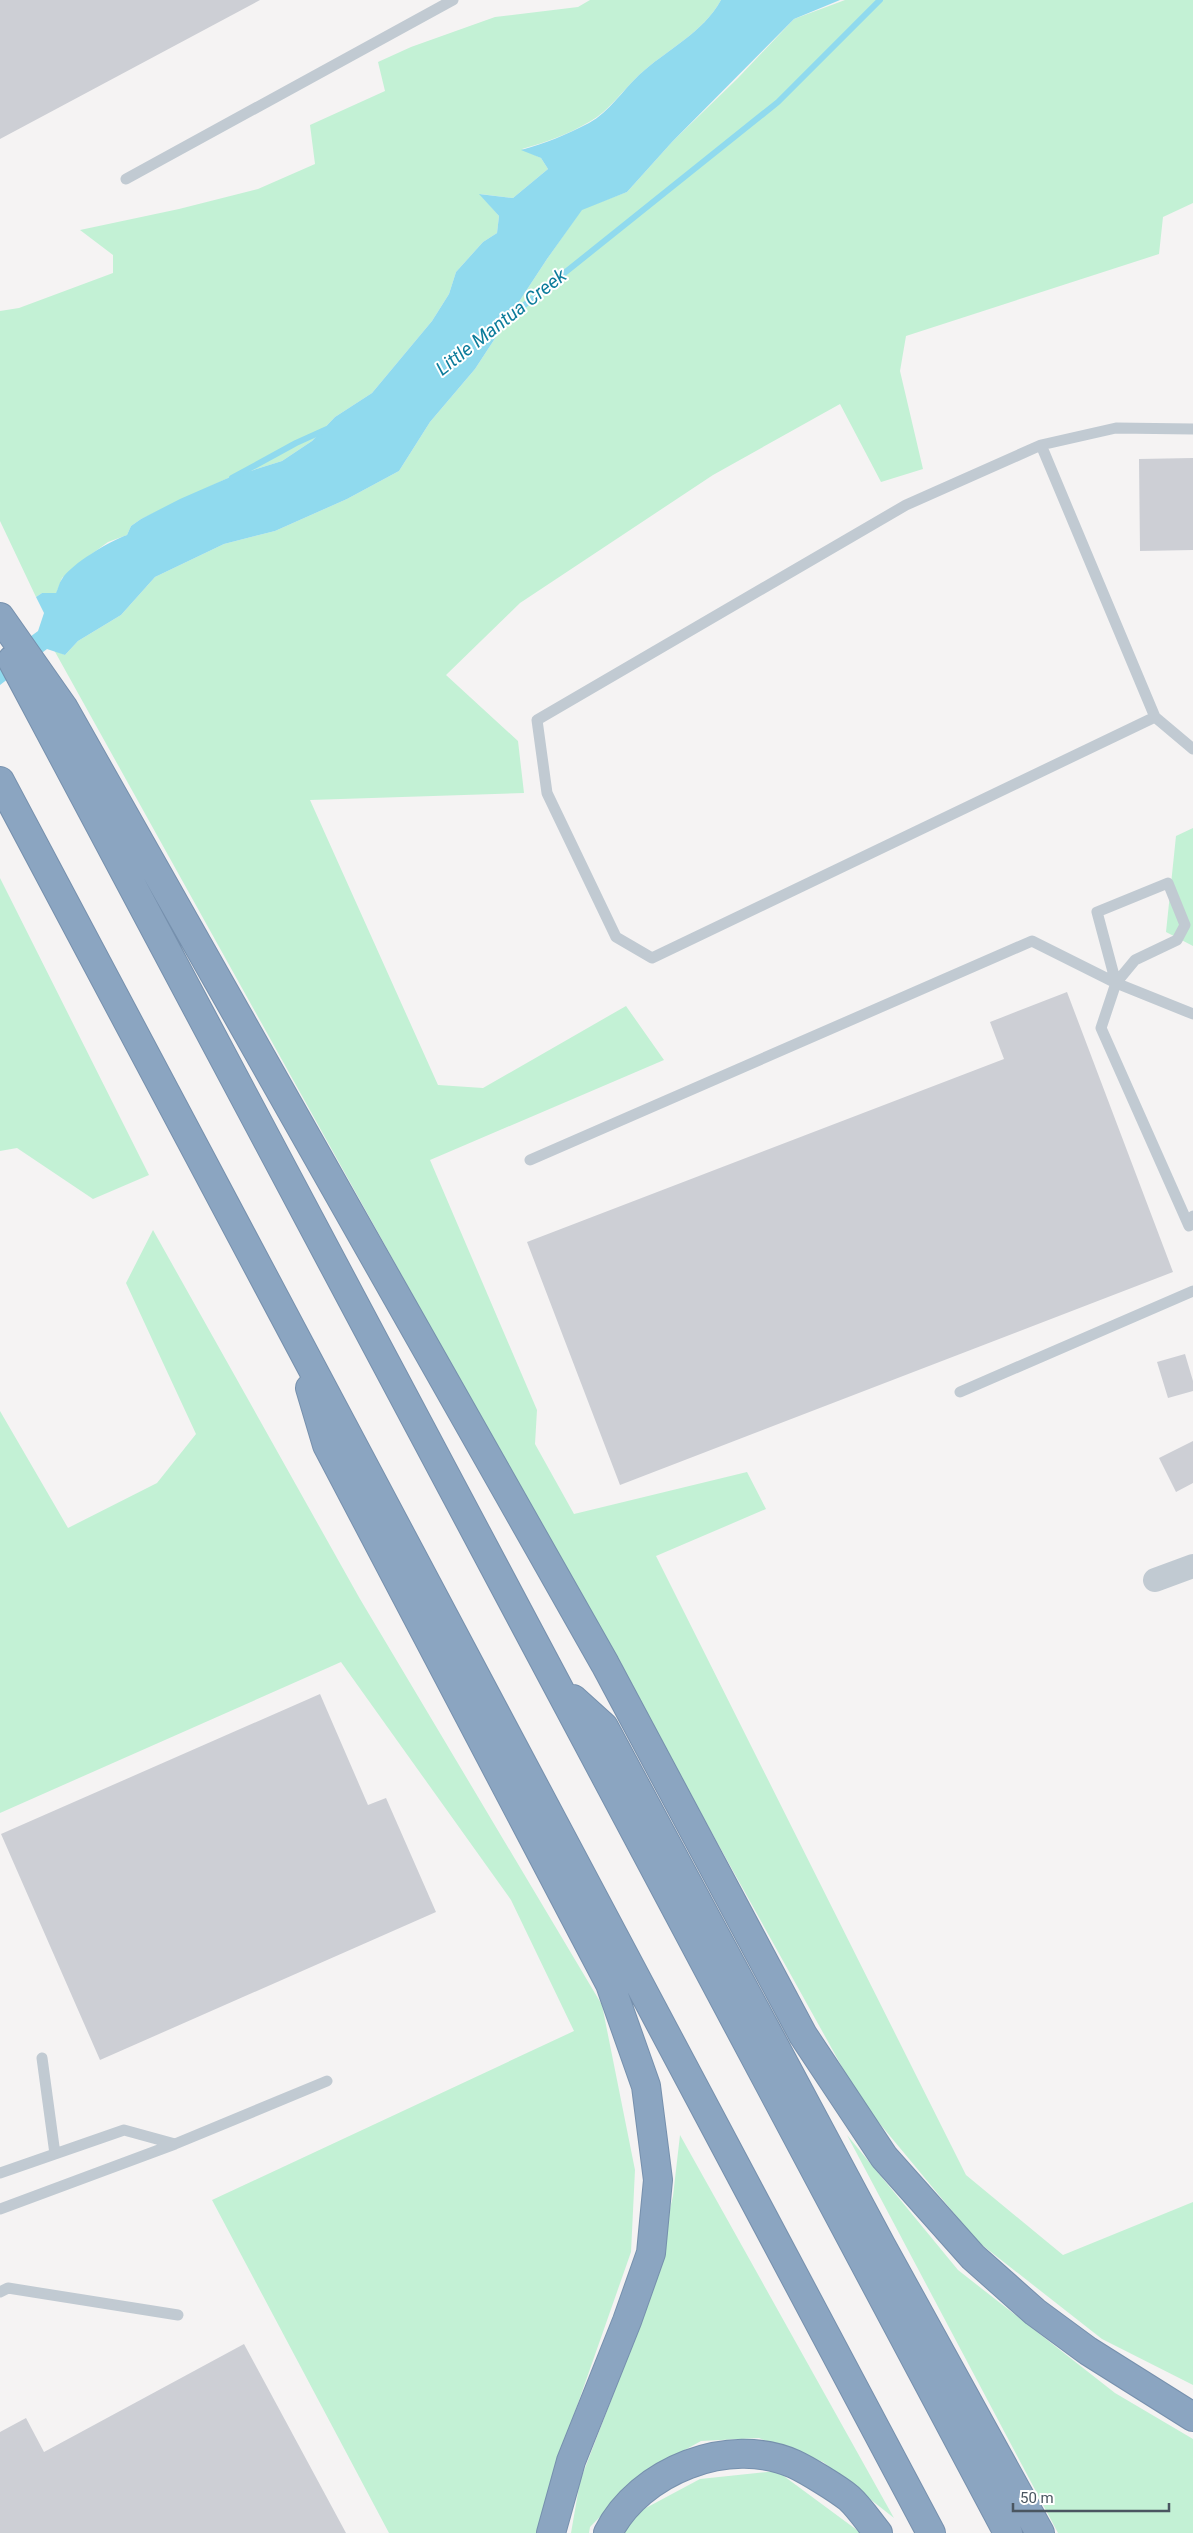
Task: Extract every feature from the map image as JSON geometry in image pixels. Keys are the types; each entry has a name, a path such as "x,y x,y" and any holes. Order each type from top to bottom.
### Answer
{"highway":[{"path":"0,617 52,712 557,1684 1008,2533"},
{"path":"0,637 52,712 605,1664 803,2035 835,2084 884,2157 973,2257 1035,2312 1088,2351 1193,2417"},
{"path":"0,781 931,2533"},
{"path":"291,1327 327,1445 610,1984 646,2086 658,2180 650,2253 627,2321 571,2461 552,2533"},
{"path":"557,1684 604,1727 880,2245 1040,2533"},
{"path":"608,2533 630,2500 665,2475 730,2454 766,2456 794,2464 849,2498 878,2533"}],"street":[{"path":"1155,1580 1193,1566"}],"lane":[{"path":"126,179 453,0"},
{"path":"1155,717 652,958 616,937 547,793 537,720 906,505 1041,446 1116,428 1193,429"},
{"path":"1041,446 1155,717 1193,749"},
{"path":"1116,983 1097,912 1168,883 1185,925 1177,940 1135,960 1116,983 1101,1028 1192,1226"},
{"path":"530,1160 1032,941 1116,983 1193,1014"},
{"path":"960,1392 1193,1291"},
{"path":"42,2058 55,2154"},
{"path":"0,2209 175,2144 327,2081"},
{"path":"0,2173 124,2130 175,2144"},
{"path":"0,2292 8,2288 178,2315"}],"green space":[{"path":"590,0 721,0 713,12 694,32 639,75 596,117 565,134 522,149 541,158 548,169 513,198 480,194 499,216 497,233 483,242 456,272 449,294 432,321 372,393 335,417 312,441 282,461 228,478 141,519 131,526 127,535 108,542 62,578 56,594 42,593 36,597 0,521 0,311 19,308 113,273 113,255 80,230 179,209 258,189 315,164 310,125 385,91 378,62 411,47 495,17 578,7"},
{"path":"845,0 1193,0 1193,203 1163,217 1159,254 906,336 900,371 923,469 881,482 840,404 713,475 520,603 446,675 518,741 524,793 310,800 438,1085 483,1088 626,1006 664,1060 430,1160 537,1410 535,1444 574,1514 747,1472 766,1509 656,1556 966,2175 1063,2255 1193,2202 1193,2385 1102,2339 977,2241 861,2101 54,650 65,655 78,641 121,615 155,577 224,544 275,531 347,499 399,471 430,422 475,369 582,209 627,192 672,142 738,78 794,19"},
{"path":"1193,828 1193,946 1166,932 1176,836"},
{"path":"0,878 149,1175 93,1199 17,1148 0,1151"},
{"path":"153,1230 360,1599 602,2005 635,2170 631,2252 570,2426 537,2533 389,2533 212,2200 574,2031 511,1900 341,1662 0,1813 0,1411 68,1528 157,1483 196,1434 126,1283"},
{"path":"680,2135 894,2518 823,2462 759,2438 701,2441 643,2473 590,2527 589,2533 571,2533 580,2481 645,2312 673,2196"},
{"path":"847,2135 958,2270 1115,2393 1193,2439 1193,2533 1058,2533"},
{"path":"777,2471 861,2533 624,2533 629,2517 700,2479"}],"water":[{"path":"721,0 840,0 794,19 672,142 627,192 582,210 547,259 475,369 430,422 399,471 347,499 275,531 224,544 155,577 121,615 78,641 65,655 47,649 0,685 0,659 38,631 44,613 36,597 42,593 56,593 62,579 82,560 111,542 127,535 131,526 141,519 180,499 228,478 282,461 312,441 335,417 372,393 432,321 449,294 456,272 483,242 497,233 499,216 479,194 513,198 548,169 541,158 521,150 564,135 596,118 639,75 694,32 713,12"}],"building":[{"path":"0,0 260,0 0,139"},
{"path":"1193,458 1193,550 1140,551 1139,459"},
{"path":"1067,992 1173,1272 620,1485 527,1242 1004,1059 990,1022"},
{"path":"1185,1354 1193,1381 1193,1391 1168,1398 1157,1362"},
{"path":"1193,1441 1193,1483 1176,1492 1159,1458"},
{"path":"320,1694 368,1805 386,1798 436,1912 100,2060 1,1834"},
{"path":"244,2344 346,2533 0,2533 0,2432 26,2418 44,2452"}],"waterway":[{"name":"Little Mantua Creek","path":"502,323 778,102 880,0"},
{"name":"Little Mantua Creek","path":"232,478 296,443 327,429"}]}
